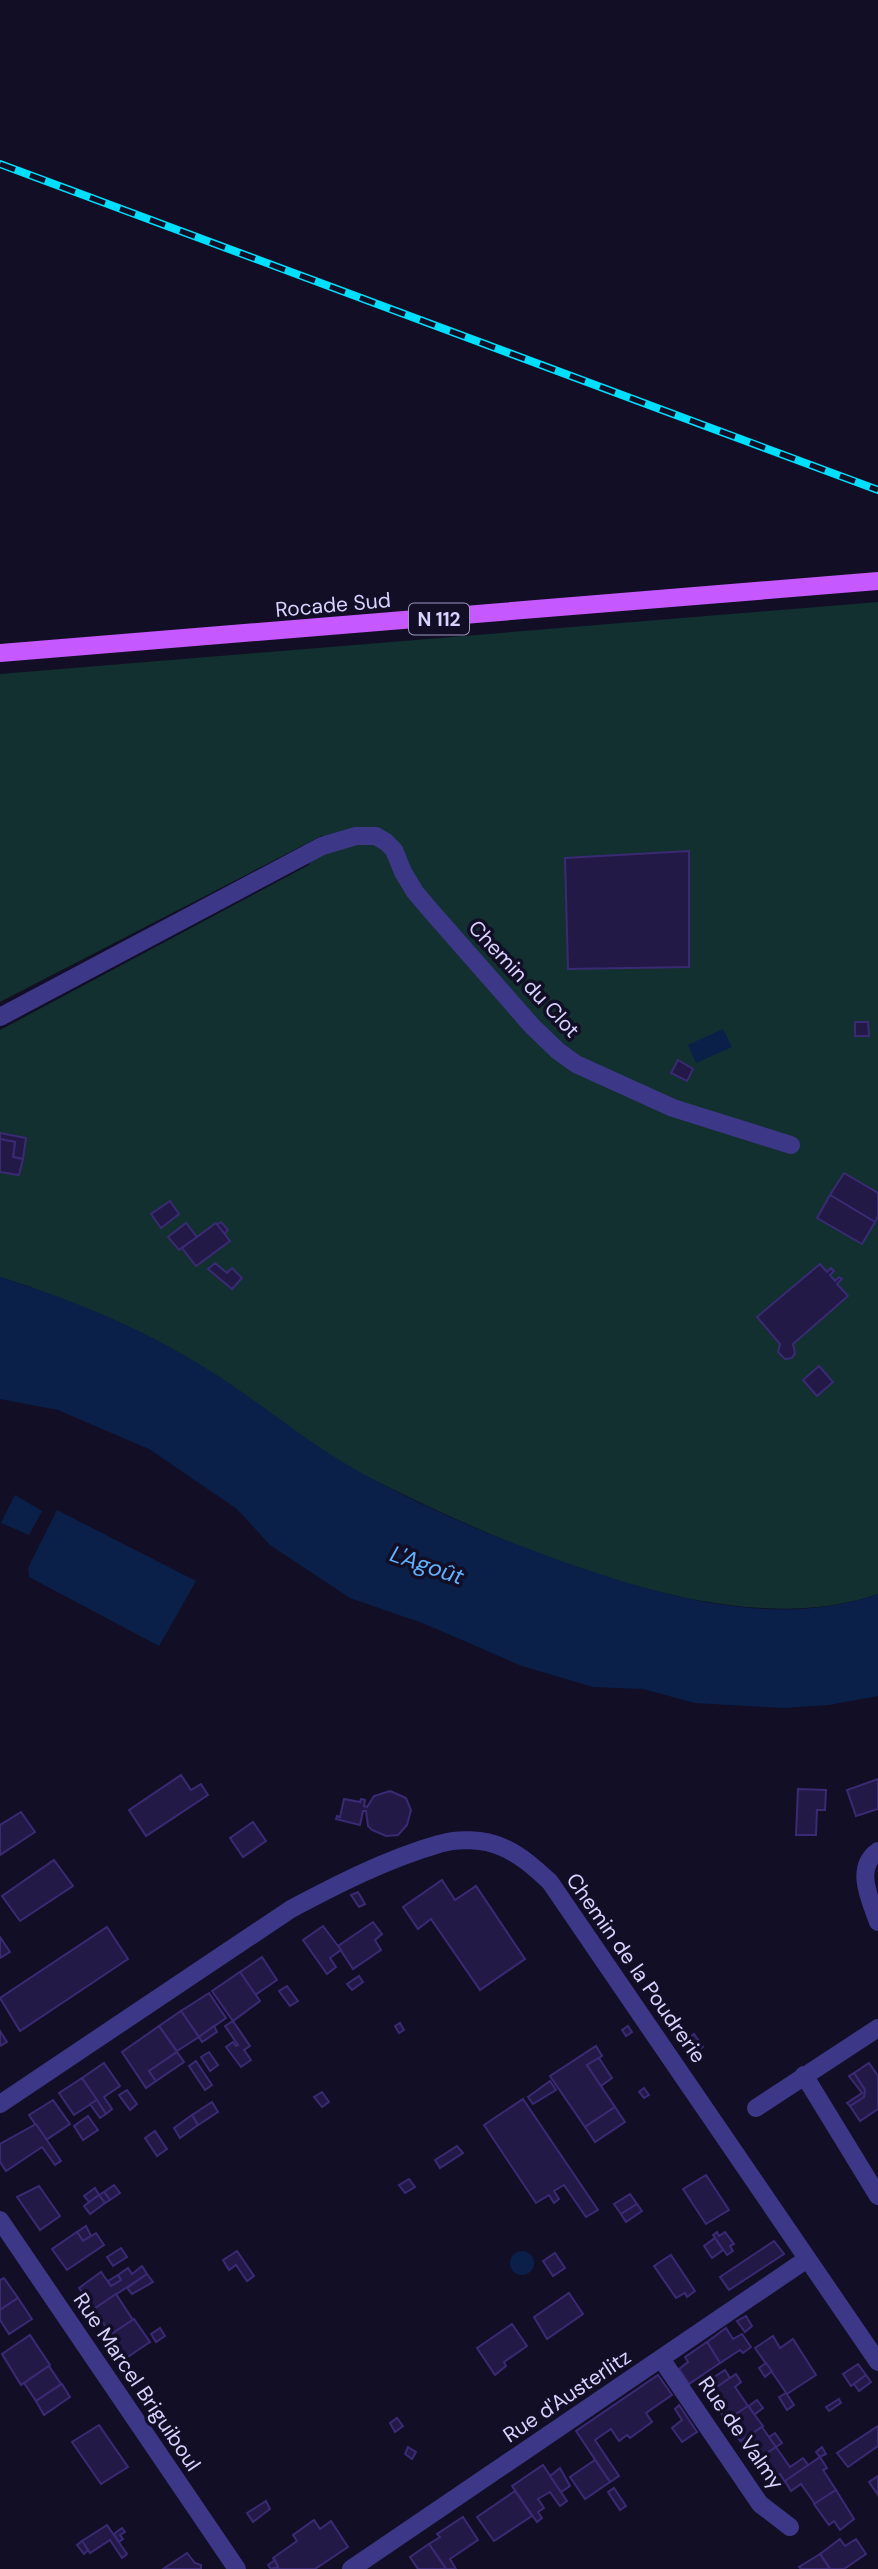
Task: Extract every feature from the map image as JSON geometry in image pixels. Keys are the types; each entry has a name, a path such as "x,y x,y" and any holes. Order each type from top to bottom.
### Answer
{"main road":[{"name":"Rocade Sud","path":"0,653 878,581"}],"street":[{"name":"Chemin du Clot","path":"0,1017 337,840 376,849 403,872 432,912 532,1026 576,1064 673,1108 791,1145"},
{"name":"Chemin de la Poudrerie","path":"0,2105 290,1909 342,1882 440,1843 471,1840 501,1846 528,1862 551,1882 878,2362"},
{"path":"878,1851 870,1857 864,1880 878,1922"},
{"path":"755,2108 878,2028"},
{"path":"804,2075 878,2196"},
{"name":"Rue Marcel Briguiboul","path":"0,2220 237,2569"},
{"name":"Rue d'Austerlitz","path":"351,2569 807,2259"},
{"name":"Rue de Valmy","path":"662,2360 760,2504 790,2527"}],"green space":[{"path":"878,602 878,1594 819,1607 754,1608 686,1598 617,1581 549,1557 483,1531 352,1469 31,1287 0,1277 0,1030 309,865 323,835 0,1002 0,674"}],"water":[{"path":"723,1029 732,1047 696,1063 688,1045"},
{"name":"L'Agoût","path":"0,1277 80,1305 133,1328 183,1354 365,1475 458,1520 553,1558 673,1595 756,1608 797,1609 838,1605 878,1594 878,1696 829,1705 784,1708 695,1703 643,1689 593,1687 522,1666 425,1624 350,1598 270,1545 237,1509 149,1449 58,1410 0,1399"},
{"path":"15,1495 42,1511 29,1535 1,1523"},
{"path":"57,1510 196,1581 159,1646 29,1577 28,1568"},
{"path":"522,2251 530,2255 534,2263 530,2271 522,2275 514,2271 510,2263 514,2255"}],"building":[{"path":"689,851 689,967 568,969 565,858"},
{"path":"855,1022 868,1022 869,1036 855,1036"},
{"path":"678,1060 693,1069 687,1081 671,1073"},
{"path":"0,1133 26,1138 23,1159 13,1157 15,1142 0,1139"},
{"path":"0,1139 15,1142 13,1157 23,1159 19,1175 0,1172"},
{"path":"844,1173 878,1193 878,1216 875,1222 830,1195"},
{"path":"830,1195 875,1222 862,1244 817,1218"},
{"path":"170,1201 179,1214 161,1228 151,1214"},
{"path":"221,1222 228,1230 224,1234 217,1225"},
{"path":"186,1223 197,1237 179,1250 168,1237"},
{"path":"216,1223 230,1241 196,1266 182,1248"},
{"path":"215,1263 227,1273 232,1268 242,1278 232,1289 208,1269"},
{"path":"820,1264 827,1272 831,1268 834,1271 830,1275 835,1281 839,1277 842,1279 837,1284 848,1296 793,1344 795,1353 792,1358 785,1359 778,1352 780,1344 757,1317"},
{"path":"819,1366 833,1382 817,1396 803,1380"},
{"path":"181,1775 191,1790 201,1784 208,1795 146,1836 129,1810"},
{"path":"878,1779 878,1809 856,1816 847,1790"},
{"path":"798,1789 826,1790 825,1810 817,1810 816,1835 796,1835"},
{"path":"390,1791 406,1798 411,1810 407,1825 398,1835 386,1836 372,1830 368,1826 366,1811 363,1811 360,1825 336,1819 337,1816 340,1817 344,1799 360,1802 361,1799 365,1800 364,1806 367,1807 374,1796"},
{"path":"21,1812 35,1832 0,1855 0,1825"},
{"path":"253,1822 266,1841 243,1857 230,1838"},
{"path":"54,1860 73,1886 20,1921 2,1896"},
{"path":"442,1880 455,1900 476,1886 525,1959 480,1990 431,1919 418,1929 403,1907"},
{"path":"358,1892 365,1904 359,1907 351,1895"},
{"path":"373,1922 382,1934 375,1940 381,1950 353,1969 338,1946"},
{"path":"323,1926 341,1950 330,1958 336,1967 327,1974 303,1940"},
{"path":"107,1927 128,1959 20,2031 0,1998"},
{"path":"0,1937 10,1952 0,1958"},
{"path":"262,1957 277,1980 255,1995 240,1972"},
{"path":"240,1972 260,2001 233,2021 212,1991"},
{"path":"359,1976 363,1982 352,1990 347,1984"},
{"path":"287,1986 298,2001 290,2006 279,1991"},
{"path":"209,1993 226,2018 199,2037 181,2011"},
{"path":"181,2011 199,2037 177,2051 159,2026"},
{"path":"233,2021 250,2046 244,2050 251,2060 241,2067 226,2047 233,2042 238,2045 225,2026"},
{"path":"400,2023 404,2030 399,2033 395,2026"},
{"path":"159,2026 177,2052 149,2071 156,2081 146,2088 122,2052"},
{"path":"214,2026 217,2032 202,2042 199,2037"},
{"path":"628,2026 632,2032 626,2036 622,2030"},
{"path":"0,2031 7,2042 0,2046"},
{"path":"694,2034 703,2047 697,2051 689,2038"},
{"path":"596,2046 602,2056 587,2065 615,2107 585,2127 550,2076"},
{"path":"177,2052 184,2062 156,2081 149,2071"},
{"path":"209,2052 218,2065 210,2071 201,2057"},
{"path":"599,2058 612,2078 601,2086 587,2065"},
{"path":"196,2061 212,2085 205,2090 189,2066"},
{"path":"104,2063 120,2086 104,2097 112,2109 106,2114 82,2078"},
{"path":"869,2063 878,2076 878,2109 860,2121 850,2106 864,2097 865,2090 854,2073"},
{"path":"854,2073 865,2090 864,2097 850,2106 847,2103 862,2093 849,2076"},
{"path":"82,2078 97,2100 74,2115 59,2093"},
{"path":"550,2081 556,2090 533,2104 528,2097"},
{"path":"644,2088 649,2095 644,2098 639,2092"},
{"path":"127,2090 137,2104 130,2110 119,2095"},
{"path":"322,2092 329,2102 322,2107 314,2097"},
{"path":"523,2099 598,2210 586,2217 564,2185 554,2191 559,2199 554,2203 549,2195 536,2203 484,2125"},
{"path":"53,2100 70,2124 46,2140 29,2115"},
{"path":"97,2100 106,2114 100,2118 90,2104"},
{"path":"212,2102 218,2112 198,2125 192,2115"},
{"path":"615,2107 625,2122 595,2142 585,2127"},
{"path":"192,2115 198,2125 180,2138 174,2128"},
{"path":"88,2116 98,2130 83,2140 74,2126"},
{"path":"36,2124 61,2161 55,2165 42,2147 6,2171 0,2162 0,2144"},
{"path":"155,2131 167,2149 157,2156 145,2138"},
{"path":"457,2146 463,2153 440,2168 435,2160"},
{"path":"706,2175 729,2210 706,2224 683,2189"},
{"path":"409,2179 415,2187 405,2193 399,2185"},
{"path":"114,2185 120,2193 110,2200 104,2192"},
{"path":"39,2186 60,2216 40,2230 17,2197"},
{"path":"95,2188 99,2195 89,2202 84,2196"},
{"path":"104,2192 110,2200 105,2203 99,2195"},
{"path":"630,2194 637,2204 621,2214 614,2204"},
{"path":"99,2195 105,2203 90,2214 84,2206"},
{"path":"637,2204 642,2211 626,2222 621,2214"},
{"path":"86,2226 91,2236 83,2241 77,2232"},
{"path":"77,2232 83,2241 96,2233 104,2245 67,2270 52,2249"},
{"path":"717,2232 719,2236 725,2232 734,2244 730,2246 733,2251 727,2255 713,2235"},
{"path":"715,2238 723,2250 712,2258 704,2246"},
{"path":"774,2241 784,2254 729,2290 720,2277"},
{"path":"121,2248 127,2257 113,2266 107,2257"},
{"path":"237,2251 254,2276 247,2281 236,2265 229,2270 223,2260"},
{"path":"555,2253 565,2268 553,2276 543,2261"},
{"path":"671,2255 695,2291 687,2297 685,2293 676,2298 654,2266"},
{"path":"142,2266 147,2274 94,2309 79,2288 101,2272 111,2286 121,2280 118,2275 128,2268 132,2274"},
{"path":"147,2274 153,2282 132,2294 127,2288"},
{"path":"118,2275 121,2280 111,2286 108,2281"},
{"path":"4,2278 18,2298 0,2310 0,2280"},
{"path":"569,2293 583,2314 547,2339 534,2317"},
{"path":"116,2294 133,2320 111,2335 94,2309"},
{"path":"18,2298 32,2319 9,2334 0,2320 0,2310"},
{"path":"746,2316 752,2326 745,2332 737,2321"},
{"path":"134,2319 150,2342 126,2358 110,2335"},
{"path":"512,2324 527,2346 504,2362 506,2366 495,2375 477,2348"},
{"path":"160,2328 165,2336 156,2342 151,2334"},
{"path":"726,2328 733,2339 742,2334 751,2347 743,2353 740,2350 720,2363 707,2342"},
{"path":"30,2335 50,2365 21,2385 2,2354"},
{"path":"773,2336 780,2348 793,2339 816,2375 787,2394 755,2348"},
{"path":"707,2342 720,2363 689,2384 679,2369 688,2362 685,2357"},
{"path":"766,2363 772,2371 765,2377 759,2368"},
{"path":"858,2364 866,2375 851,2386 843,2374"},
{"path":"49,2366 61,2384 36,2401 24,2383"},
{"path":"725,2370 730,2378 708,2393 702,2385"},
{"path":"736,2374 741,2382 735,2387 748,2406 726,2421 713,2400 719,2396 714,2389"},
{"path":"658,2375 672,2395 646,2413 652,2422 630,2438 627,2435 619,2441 611,2429 595,2440 619,2476 610,2482 576,2431"},
{"path":"866,2375 871,2382 859,2391 854,2384"},
{"path":"62,2384 70,2397 44,2415 36,2401"},
{"path":"786,2393 794,2405 787,2410 779,2397"},
{"path":"839,2399 841,2403 829,2411 826,2407"},
{"path":"757,2400 763,2408 754,2415 749,2406"},
{"path":"679,2405 697,2432 682,2442 672,2428 682,2420 675,2409"},
{"path":"748,2406 763,2426 740,2441 726,2421"},
{"path":"397,2418 403,2426 395,2432 390,2423"},
{"path":"99,2425 128,2467 101,2484 72,2442"},
{"path":"878,2426 878,2446 848,2467 837,2453"},
{"path":"762,2427 776,2447 755,2462 741,2441"},
{"path":"775,2433 782,2443 776,2447 769,2437"},
{"path":"408,2447 416,2452 412,2459 405,2454"},
{"path":"776,2447 790,2467 803,2458 809,2466 785,2482 780,2474 768,2482 754,2462"},
{"path":"822,2447 826,2454 820,2457 816,2452"},
{"path":"820,2457 827,2468 823,2470 836,2490 815,2504 801,2484 791,2491 785,2481"},
{"path":"595,2460 610,2482 585,2499 570,2477"},
{"path":"543,2465 567,2501 560,2506 550,2492 538,2499 544,2508 538,2512 542,2518 537,2522 512,2486"},
{"path":"560,2468 570,2486 561,2492 550,2476"},
{"path":"878,2476 878,2495 869,2482"},
{"path":"614,2488 626,2506 620,2510 608,2492"},
{"path":"836,2490 854,2519 840,2530 834,2521 829,2525 814,2504"},
{"path":"515,2491 532,2516 494,2541 477,2517"},
{"path":"266,2501 270,2509 253,2522 247,2513"},
{"path":"463,2517 478,2540 450,2559 456,2569 446,2569 429,2544 440,2537 437,2534"},
{"path":"314,2520 320,2529 331,2521 348,2547 315,2569 275,2569 278,2567 273,2558 297,2541 293,2535"},
{"path":"107,2525 127,2554 122,2558 110,2540 90,2553 82,2541"},
{"path":"122,2528 125,2532 120,2535 123,2539 119,2542 114,2534"},
{"path":"840,2539 845,2546 856,2539 866,2554 844,2569 830,2569 820,2554"},
{"path":"82,2541 88,2550 84,2554 77,2545"},
{"path":"429,2544 446,2569 418,2569 410,2557"},
{"path":"187,2553 195,2563 201,2565 201,2569 163,2569"},
{"path":"820,2554 830,2569 799,2567"},
{"path":"275,2560 278,2567 271,2569 268,2565"}],"railway":[{"path":"0,164 878,490"}]}
